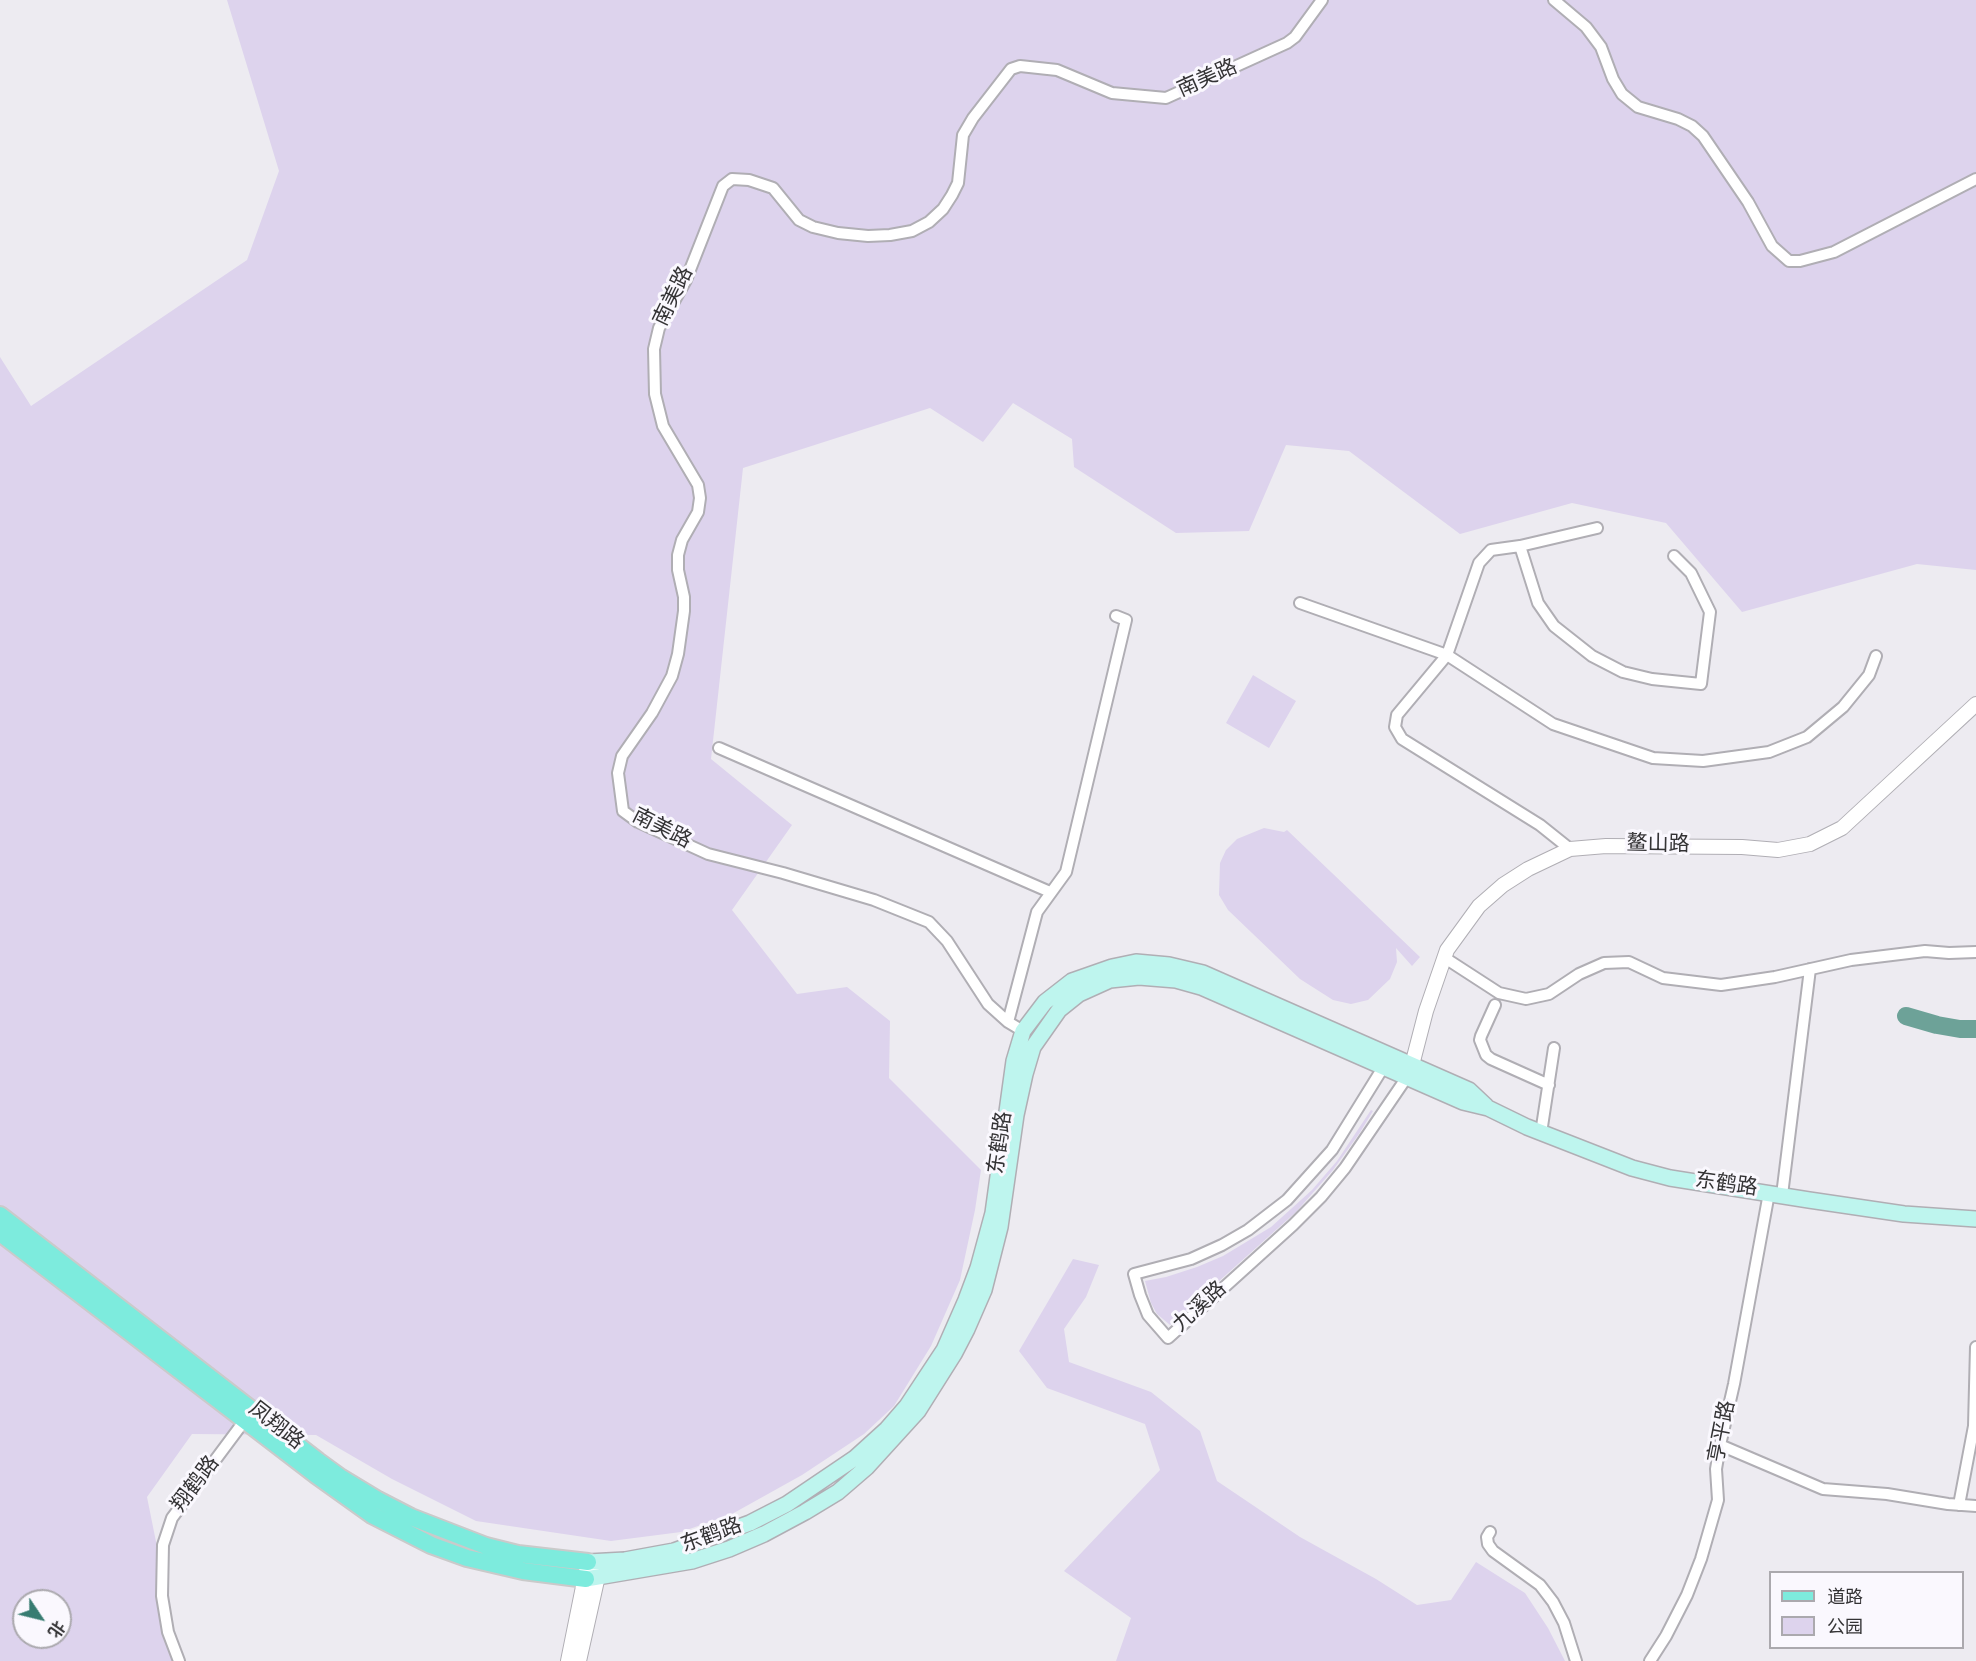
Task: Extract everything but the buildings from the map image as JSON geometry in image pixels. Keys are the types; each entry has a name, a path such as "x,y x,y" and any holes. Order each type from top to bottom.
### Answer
{"main road":[{"name":"东鹤路","path":"593,1570 625,1560 674,1551 750,1523 787,1504 855,1458 887,1429 907,1406 944,1350 978,1268 993,1213 1013,1068 1023,1031 1045,1002 1072,981 1112,967 1136,962 1169,965 1203,974 1410,1071 1463,1102 1488,1108 1541,1133 1624,1165 1660,1175 1904,1214 1976,1219"},
{"name":"东鹤路","path":"593,1570 692,1561 764,1534 838,1492 867,1467 918,1412 968,1329 984,1290 1000,1227 1016,1115 1033,1047 1059,1010 1079,994 1110,980 1140,977 1176,980 1224,996 1384,1066 1410,1071"},
{"name":"凤翔路","path":"0,1215 318,1461 378,1500 411,1517 486,1546 593,1570"},
{"name":"凤翔路","path":"0,1233 349,1500 372,1515 431,1545 484,1563 523,1571 593,1570"}],"street":[{"name":"南美路","path":"1023,1031 1008,1022 988,1004 947,940 929,922 874,900 708,854 638,822 623,811 618,785 622,756 652,713 672,676 678,654 684,597 678,570 678,555 682,540 698,512 700,498 698,484 663,426 655,394 654,349 659,328 686,280 723,186 732,179 749,180 773,188 799,220 813,227 838,233 868,236 912,231 929,222 943,209 952,195 958,183 963,135 973,118 1011,69 1020,66 1057,70 1112,93 1166,98 1287,43 1322,0"},
{"path":"1554,0 1572,14 1601,46 1613,79 1622,94 1638,107 1678,119 1692,126 1703,136 1748,202 1772,246 1789,261 1800,261 1834,252 1976,179"},
{"path":"1570,849 1540,825 1402,739 1395,727 1397,715 1447,655 1479,563 1491,550 1520,546 1597,528"},
{"path":"1520,546 1538,603 1554,626 1592,656 1623,672 1652,679 1701,684 1710,612 1691,573 1674,556"},
{"path":"1300,603 1447,655 1553,724 1653,758 1703,761 1769,752 1807,737 1843,707 1869,675 1876,656"},
{"path":"1008,1022 1037,912 1066,872 1126,620 1116,616"},
{"name":"鳌山路","path":"1410,1071 1426,1011 1447,950 1479,906 1503,885 1528,868 1570,849 1606,846 1778,850 1810,844 1842,828 1976,704"},
{"path":"719,748 1050,892"},
{"path":"1445,958 1499,993 1526,999 1550,994 1580,974 1604,963 1629,962 1663,978 1721,985 1775,977 1851,960 1925,951 1976,952"},
{"name":"亨平路","path":"1650,1661 1687,1595 1701,1558 1718,1500 1716,1469 1720,1445 1776,1194 1810,969"},
{"path":"1495,1005 1480,1041 1486,1055 1549,1085"},
{"path":"1541,1133 1554,1048"},
{"name":"九溪路","path":"1384,1066 1332,1150 1287,1200 1248,1230 1222,1245 1191,1259 1134,1274 1148,1315 1168,1338 1321,1197 1345,1168 1410,1071"},
{"path":"1959,1505 1974,1426 1976,1347"},
{"name":"翔鹤路","path":"179,1661 168,1632 162,1596 163,1545 172,1518 245,1420"},
{"path":"1720,1445 1823,1489 1887,1494 1976,1506"},
{"path":"1490,1533 1487,1538 1488,1544 1494,1551 1540,1585 1553,1602 1564,1623 1576,1661"},
{"path":"568,1661 593,1570"},
{"path":"579,1661 593,1570"}],"green space":[{"path":"227,0 1976,0 1976,570 1917,564 1742,612 1666,523 1572,503 1460,534 1349,451 1286,445 1249,531 1176,533 1074,467 1072,439 1013,403 983,442 930,408 743,468 711,759 792,825 732,910 797,994 847,987 890,1021 889,1078 981,1170 960,1280 931,1346 894,1406 864,1434 802,1475 732,1514 681,1532 611,1541 476,1521 392,1479 316,1435 192,1434 147,1497 180,1661 0,1661 0,357 31,406 247,260 279,171"},
{"path":"1253,675 1296,701 1269,748 1226,723"},
{"path":"1264,828 1284,832 1287,830 1420,957 1412,966 1396,948 1397,962 1390,979 1368,1000 1351,1004 1333,1000 1300,979 1228,910 1219,895 1220,863 1226,850 1237,839"},
{"path":"1371,1110 1373,1111 1359,1134 1333,1170 1296,1212 1170,1325 1157,1314 1151,1303 1145,1281 1166,1277 1223,1256 1271,1227 1312,1190 1337,1161"},
{"path":"1073,1259 1099,1265 1086,1297 1064,1329 1069,1362 1151,1392 1200,1431 1217,1481 1300,1537 1376,1579 1417,1605 1451,1600 1476,1562 1525,1593 1548,1628 1565,1661 1116,1661 1131,1618 1064,1571 1160,1470 1145,1424 1047,1388 1019,1351"}],"waterway":[{"path":"1906,1016 1937,1025 1976,1029"}]}
